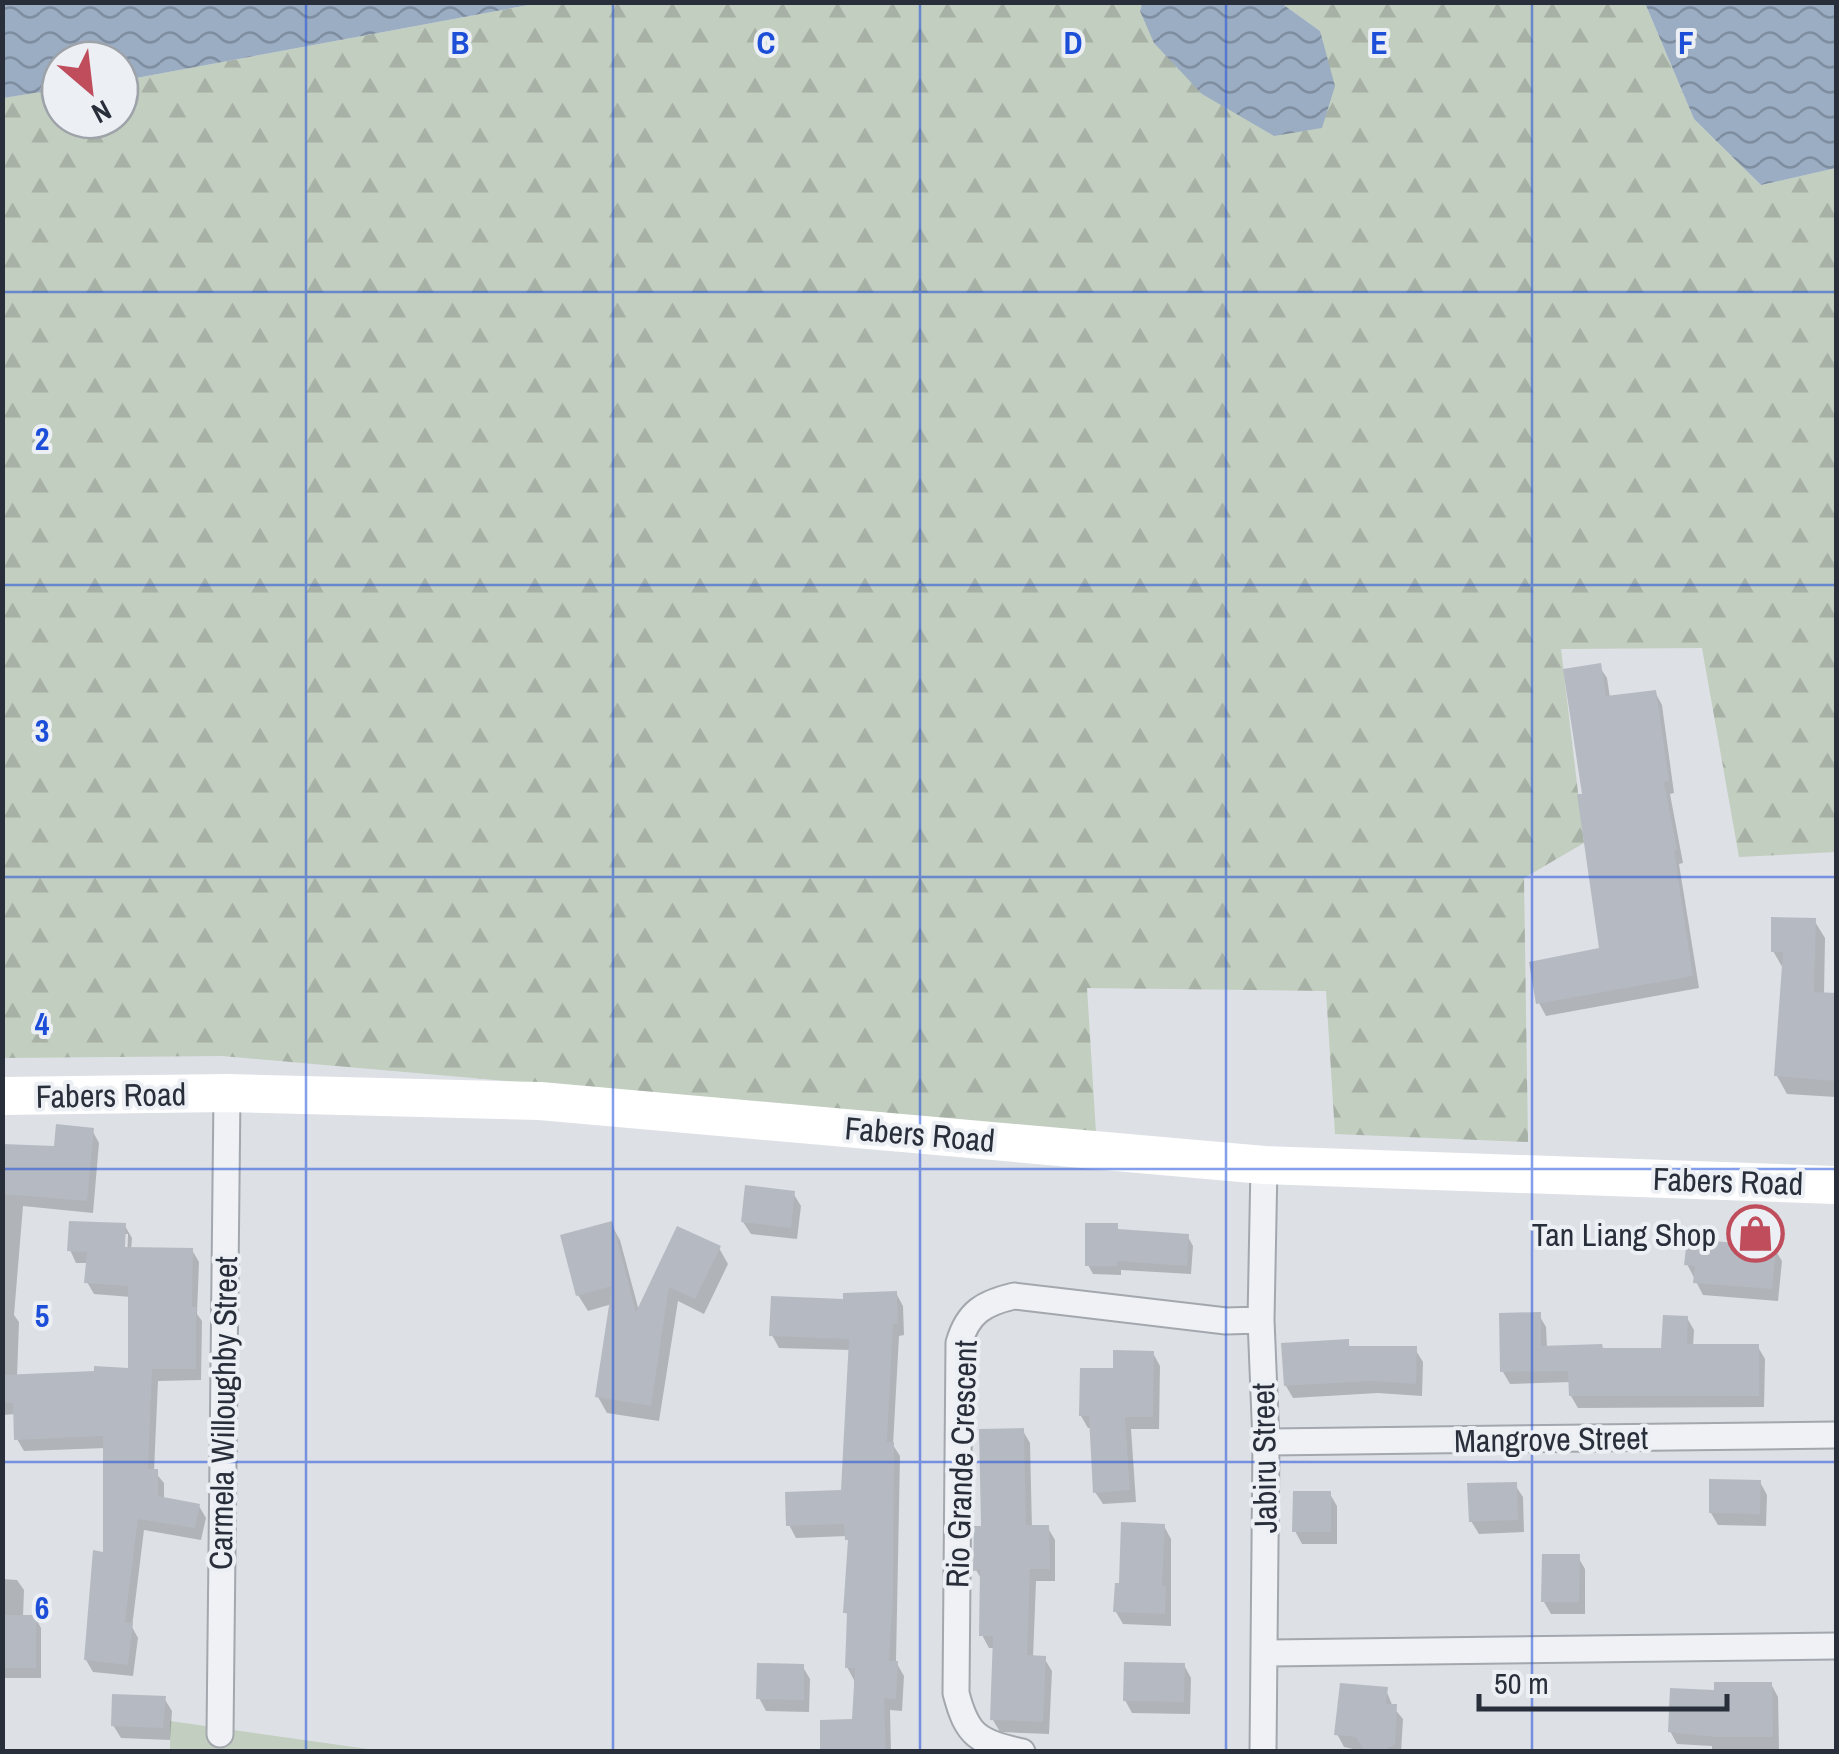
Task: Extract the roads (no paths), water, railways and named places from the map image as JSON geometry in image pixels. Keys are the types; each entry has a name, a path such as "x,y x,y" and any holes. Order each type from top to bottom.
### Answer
{"main road":[{"name":"Fabers Road","path":"2,1096 227,1093 540,1100 1264,1165 1836,1185"}],"street":[{"name":"Carmela Willoughby Street","path":"220,1734 227,1093"},
{"name":"Jabiru Street","path":"1263,1752 1264,1165"},
{"name":"Rio Grande Crescent","path":"1022,1752 981,1740 966,1728 956,1693 959,1343 964,1327 975,1311 1014,1296 1226,1320 1261,1320"},
{"name":"Mangrove Street","path":"1266,1442 1836,1435"},
{"path":"1265,1653 1836,1646"}],"water":[{"path":"3,2 539,3 140,77 140,40 40,40 40,92 3,98"},
{"path":"1142,3 1281,3 1320,31 1335,86 1322,128 1274,136 1202,94 1154,43 1140,11"},
{"path":"1645,3 1836,3 1836,168 1761,185 1694,119"}],"place":[{"name":"Tan Liang Shop","path":"1755,1234"}]}
